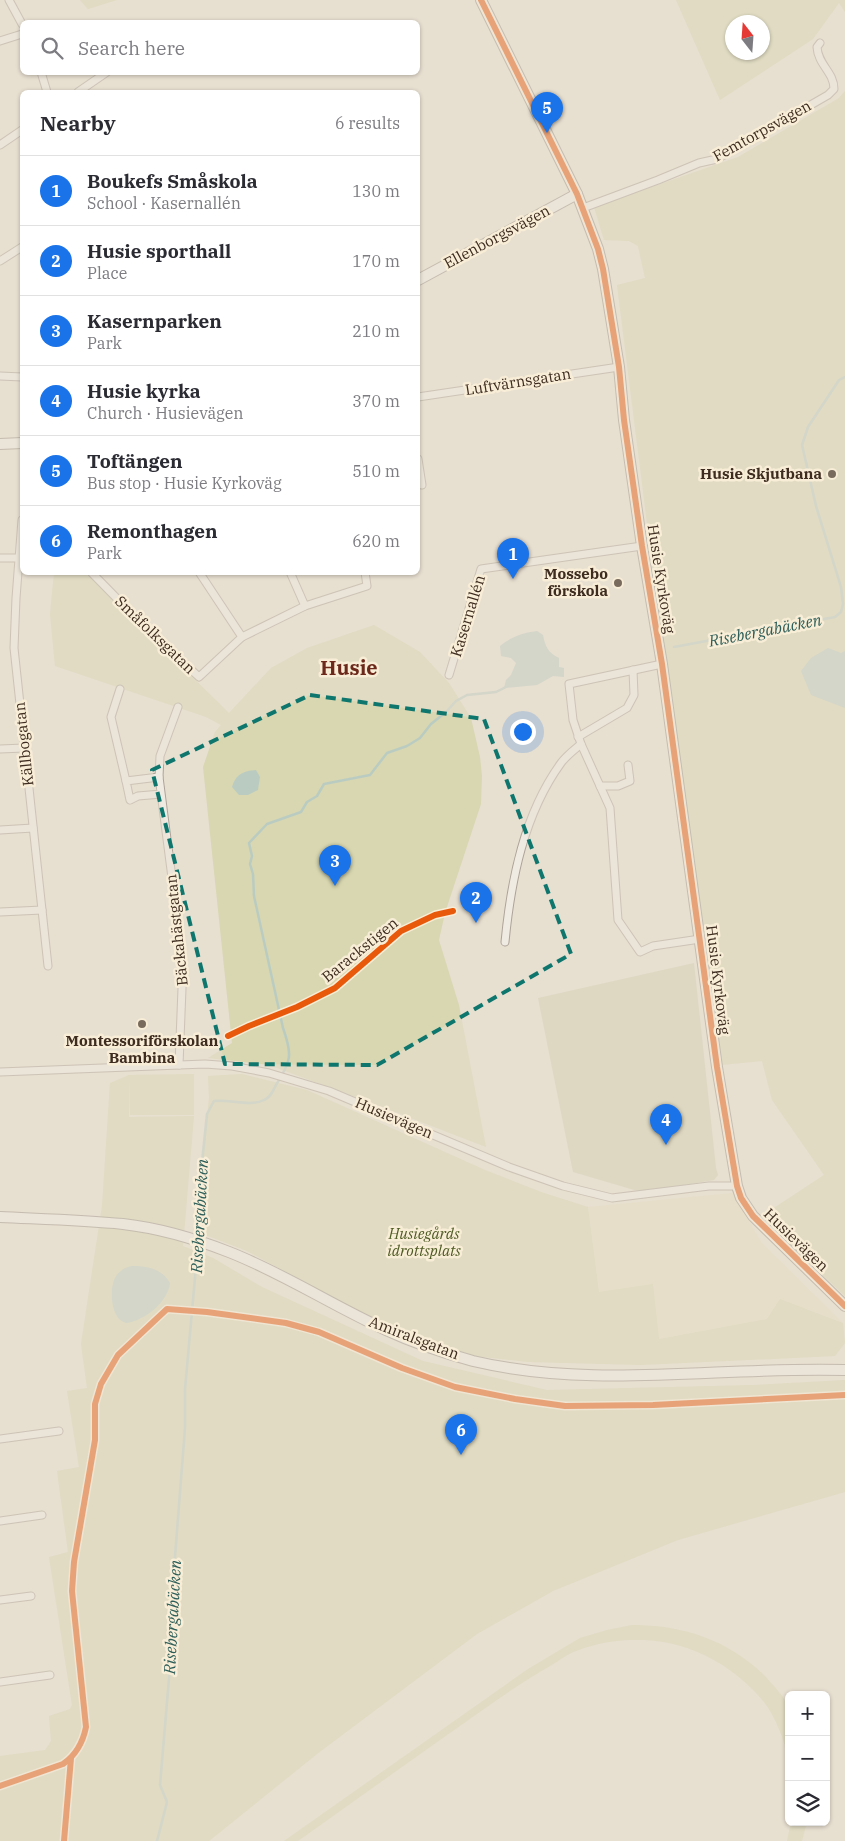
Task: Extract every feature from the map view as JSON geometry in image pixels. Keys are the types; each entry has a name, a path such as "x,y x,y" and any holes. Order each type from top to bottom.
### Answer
{"street":[{"path":"9,0 20,20"},
{"name":"Husie Kyrkoväg","path":"481,0 577,194 598,249 603,269 619,367 624,420 642,546 662,664 717,1072 737,1186"},
{"path":"0,41 20,35"},
{"name":"Femtorpsvägen","path":"583,208 699,163 717,159 828,95 834,89 834,82 817,57 817,48 820,43"},
{"path":"41,75 46,90"},
{"path":"81,90 103,75"},
{"path":"0,146 20,131"},
{"name":"Ellenborgsvägen","path":"420,279 577,194"},
{"path":"0,261 20,248"},
{"name":"Luftvärnsgatan","path":"420,397 619,367"},
{"path":"0,376 20,377"},
{"path":"0,444 20,443"},
{"path":"420,472 422,485"},
{"name":"Kasernallén","path":"450,674 481,569 642,546"},
{"path":"0,558 20,558"},
{"name":"Källbogatan","path":"20,558 14,648 48,966"},
{"name":"Småfolksgatan","path":"95,575 138,620 199,677 242,637 305,606 367,586 365,575"},
{"path":"201,575 242,637"},
{"path":"291,575 305,606"},
{"path":"662,664 569,684 573,720 579,740 610,808 618,920 640,952 653,946 700,939"},
{"path":"505,942 508,913 526,831 545,791 562,762 579,740 627,708 634,695 633,670"},
{"path":"120,689 111,717 130,800 138,796 161,794"},
{"name":"Bäckahästgatan","path":"178,707 160,756 159,777 183,963 179,1066"},
{"path":"0,749 24,748"},
{"path":"600,786 618,786 630,780 628,765"},
{"path":"126,781 159,777"},
{"path":"0,830 33,828"},
{"path":"0,912 42,910"},
{"name":"Husievägen","path":"0,1072 205,1064 232,1066 294,1079 329,1091 465,1147 489,1160 563,1186 612,1198 709,1186 737,1186 741,1198 753,1216 845,1306"},
{"name":"Amiralsgatan","path":"0,1217 125,1224 180,1236 250,1261 386,1330 437,1350 536,1373 609,1376 790,1369 845,1370"},
{"path":"0,1440 59,1431"},
{"path":"0,1521 42,1515"},
{"path":"0,1600 31,1596"},
{"path":"0,1682 50,1675"}],"highlighted area":[{"path":"310,695 484,719 571,954 377,1065 225,1064 152,770"}],"shaded area":[{"path":"537,631 543,635 546,646 550,651 559,658 559,667 564,668 564,677 553,676 537,685 504,688 506,680 511,675 516,663 511,658 501,656 500,646 517,636"},
{"path":"828,648 841,653 845,651 845,708 811,695 801,671 811,658"},
{"path":"256,770 260,777 258,790 248,795 239,795 232,787 238,776 247,771"},
{"path":"732,1193 762,1243 843,1323 807,1309 768,1319 659,1339 599,1292 588,1207"},
{"path":"132,1266 159,1271 170,1283 165,1297 154,1309 140,1319 126,1323 119,1318 115,1311 112,1292 117,1275 123,1269"}],"green space":[{"path":"80,0 117,0 88,9"},
{"path":"676,0 845,0 845,12 839,3 813,39 720,100"},
{"path":"845,91 845,1296 760,1217 824,1175 772,1100 762,1061 721,1065 696,912 617,285 645,278 638,246 629,241 604,240 594,207 738,157 839,98"},
{"path":"54,575 88,575 229,713 271,668 307,648 374,625 420,652 449,683 471,718 480,757 482,776 481,804 445,913 439,940 459,1005 486,1147 269,1065 208,1058 232,1043 203,767 215,732 221,725 206,717 55,666 50,614"},
{"path":"694,963 718,1175 714,1180 641,1192 573,1172 538,998"},
{"path":"194,1074 194,1115 130,1115 129,1075"},
{"name":"Husiegårds idrottsplats","path":"242,1074 307,1090 485,1170 541,1192 588,1207 599,1292 653,1284 659,1339 767,1319 780,1299 843,1323 845,1343 835,1356 641,1365 529,1362 474,1356 387,1327 247,1251 195,1231 209,1098 208,1076"},
{"path":"129,1075 129,1117 194,1116 183,1246 213,1258 262,1287 423,1361 547,1390 753,1385 845,1380 845,1492 678,1540 553,1591 477,1634 317,1754 209,1841 0,1841 0,1756 45,1750 51,1741 49,1716 70,1709 72,1705 49,1557 68,1552 57,1471 79,1467 67,1391 87,1388 81,1344 102,1206 110,1083"},
{"path":"632,1625 669,1628 704,1637 737,1653 766,1677 785,1701 785,1745 779,1728 764,1702 745,1682 725,1666 702,1654 678,1645 628,1640 602,1643 573,1652 533,1676 298,1841 284,1841 528,1669 580,1638"},
{"path":"790,1826 806,1826 802,1841 787,1841"}],"waterway":[{"name":"Risebergabäcken","path":"674,647 835,617 841,612 843,604 841,587 816,506 802,445 808,427 839,380 845,377"},
{"name":"Risebergabäcken","path":"199,1239 200,1233 195,1231 207,1114 214,1101 253,1103 266,1099 281,1077 289,1058 288,1045 254,896 253,874 250,864 252,856 249,843 267,824 301,812 307,802 317,796 324,784 370,775 387,753 407,746 420,738 431,724 456,701 467,695 496,692 506,687"},
{"name":"Risebergabäcken","path":"157,1841 167,1802 160,1785 174,1619 173,1582 185,1428 185,1389 198,1244"}],"cycle path":[{"path":"481,0 577,194 598,249 603,269 619,367 624,420 642,546 662,664 717,1067 737,1186 741,1198 753,1216 845,1306"},
{"name":"Barackstigen","path":"228,1036 297,1007 335,988 401,931 435,915 453,911"},
{"path":"0,1786 63,1764 75,1752 83,1738 86,1727 72,1591 74,1562 95,1440 95,1404 101,1384 118,1355 167,1309 207,1312 286,1323 319,1332 402,1368 455,1387 515,1399 565,1406 653,1405 845,1395"},
{"path":"64,1841 71,1758"}],"place":[{"name":"Toftängen","path":"547,133"},
{"name":"Husie Skjutbana","path":"832,474"},
{"name":"Boukefs Småskola","path":"513,579"},
{"name":"Mossebo förskola","path":"618,583"},
{"name":"Kasernparken","path":"335,886"},
{"name":"Husie sporthall","path":"476,923"},
{"name":"Montessoriförskolan Bambina","path":"142,1024"},
{"name":"Husie kyrka","path":"666,1145"},
{"name":"Remonthagen","path":"461,1455"}],"district":[{"name":"Husie","path":"349,668"}]}
